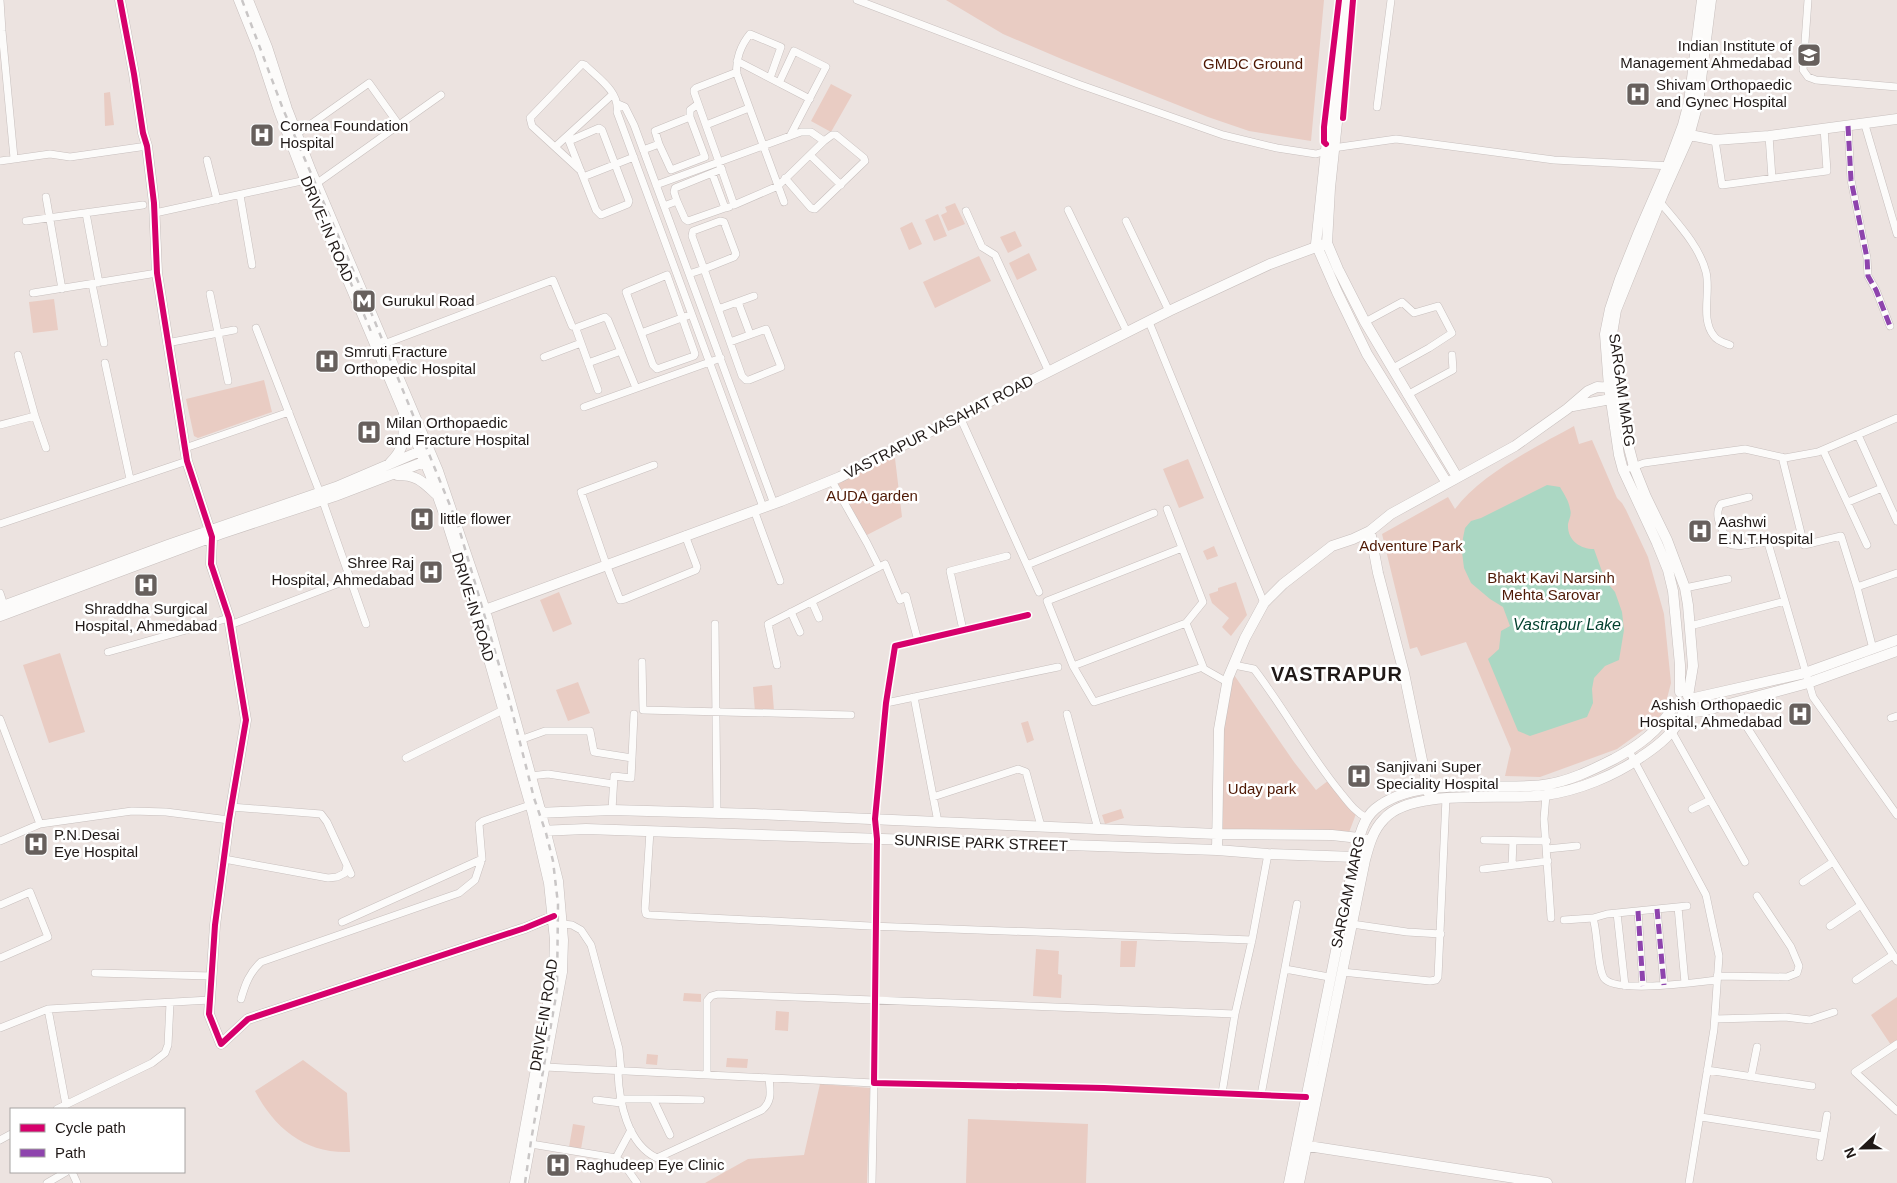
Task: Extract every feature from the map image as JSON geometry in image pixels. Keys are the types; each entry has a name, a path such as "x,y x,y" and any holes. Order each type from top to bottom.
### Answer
{"main road":[{"path":"120,0 143,133 147,146 155,213 157,273 187,461 211,534 211,564 229,621 246,720 229,820 215,925 209,1014 221,1044 248,1020 516,931 554,916"},
{"name":"DRIVE-IN ROAD","path":"239,0 259,50 279,111 402,408 426,455 474,607 503,710 558,881 563,924 562,972 523,1183"},
{"name":"DRIVE-IN ROAD","path":"248,0 297,134 310,184 384,344 485,610 530,776 535,811"},
{"path":"1342,0 1330,150 1327,243 1365,322 1393,368 1407,396 1457,477"},
{"path":"1350,0 1317,246 1368,354 1447,483"},
{"name":"SARGAM MARG","path":"1685,134 1702,0"},
{"name":"SARGAM MARG","path":"1686,696 1680,665 1675,607 1668,570 1623,470 1614,418 1613,322 1698,103 1711,0"},
{"path":"1685,134 1715,140 1769,136 1897,119"},
{"name":"SARGAM MARG","path":"1672,166 1638,234 1610,308 1605,334 1608,371 1634,467 1646,498 1667,540 1685,588 1693,666 1686,696"},
{"name":"VASTRAPUR VASAHAT ROAD","path":"485,610 832,481 1168,311 1270,264 1327,243"},
{"path":"1217,850 1219,729 1227,682 1264,603 1316,557 1332,546 1370,531 1391,514 1515,446 1588,391 1597,387 1606,379 1608,371"},
{"path":"1597,387 1614,392"},
{"path":"1567,408 1593,401 1614,392"},
{"path":"1593,401 1605,405 1614,418"},
{"path":"390,470 399,454 404,439 402,408"},
{"path":"3,611 211,534 321,497 426,455"},
{"path":"390,470 421,480 438,497"},
{"path":"1370,531 1378,573 1404,673 1430,799"},
{"path":"1675,607 1688,606"},
{"path":"1897,640 1805,673 1672,699 1673,707 1679,711 1693,712 1737,703 1808,683 1897,651"},
{"path":"1686,696 1690,705 1686,710"},
{"name":"SARGAM MARG","path":"1299,1183 1352,924 1360,858 1359,838 1367,818 1384,803 1428,788 1544,785 1579,775 1629,752 1658,728 1673,707"},
{"name":"SARGAM MARG","path":"1289,1183 1330,977 1360,858 1384,818 1392,812 1430,799 1546,795 1585,785 1634,762 1672,732 1681,721 1686,710"},
{"path":"535,811 612,810 717,813 1217,834 1332,835 1370,841"},
{"name":"DRIVE-IN ROAD","path":"514,1183 554,971 554,916 541,831"},
{"name":"SUNRISE PARK STREET","path":"541,831 650,831 1217,850 1360,858"},
{"path":"1296,1144 1547,1183"}],"street":[{"path":"0,0 14,158"},
{"path":"856,0 1078,84 1223,135 1296,152 1316,154 1396,139 1554,160 1672,166"},
{"path":"1377,107 1391,0"},
{"path":"1808,0 1803,70 1808,77 1816,80 1897,87"},
{"path":"770,78 781,48 750,34 737,61 736,72 784,202"},
{"path":"779,83 794,51 824,65 826,70 790,136"},
{"path":"737,61 810,99"},
{"path":"582,174 532,126 530,118 581,65 585,65 613,94 618,104 617,112 709,363 759,509 780,581"},
{"path":"734,204 694,92 696,88 736,72"},
{"path":"297,134 369,83 399,125"},
{"path":"555,148 613,94"},
{"path":"155,213 240,195 310,184 441,95"},
{"path":"618,104 624,107 634,125 774,504"},
{"path":"690,117 656,131 659,144 671,170 704,158 690,117 690,110 698,104"},
{"path":"706,125 749,108"},
{"path":"1865,124 1897,234"},
{"path":"1848,126 1851,180 1867,258 1868,276 1876,290 1890,326"},
{"path":"599,128 602,130 615,165 629,201 628,204 601,215 597,212 569,141 599,128"},
{"path":"1715,140 1722,185 1827,172 1824,128"},
{"path":"656,185 720,165 762,146 801,132 808,131 824,141"},
{"path":"720,165 712,173 675,188 674,192 677,201 685,219 690,222 778,186 785,178 824,141 832,135 836,135 865,160 814,209 811,208 785,178"},
{"path":"1769,136 1772,178"},
{"path":"643,150 659,144"},
{"path":"0,161 14,158 40,157 50,154 70,157 147,146"},
{"path":"810,155 841,185"},
{"path":"582,174 634,158"},
{"path":"207,160 217,200"},
{"path":"712,173 725,208"},
{"path":"240,195 252,265"},
{"path":"46,197 62,288"},
{"path":"664,206 677,201"},
{"path":"1660,202 1690,240 1706,272 1708,287 1706,305 1710,329 1714,338 1730,345"},
{"path":"26,221 143,205"},
{"path":"1068,210 1127,332"},
{"path":"966,211 982,247 995,255 1049,372"},
{"path":"86,213 104,343"},
{"path":"1126,220 1168,311"},
{"path":"689,274 704,268 734,257 736,254 725,224 722,221 696,229 692,233 704,268 718,309 742,376 746,380 779,369 781,365 768,330 764,329 730,342"},
{"path":"33,293 157,273"},
{"path":"666,275 670,282 695,352 694,356 656,369 653,366 640,333 626,292 666,275"},
{"path":"670,282 679,279"},
{"path":"384,344 553,280 572,326"},
{"path":"210,294 228,381"},
{"path":"718,309 754,296"},
{"path":"738,302 750,334"},
{"path":"1365,322 1402,302 1414,313 1438,306 1452,333 1430,348 1393,368"},
{"path":"640,333 692,315"},
{"path":"598,390 580,344 576,328 605,318 608,320 636,388"},
{"path":"1149,322 1264,603"},
{"path":"256,328 321,497 366,624"},
{"path":"167,343 234,330"},
{"path":"544,357 580,344"},
{"path":"588,363 621,352"},
{"path":"18,355 46,448"},
{"path":"1407,396 1453,370 1452,355"},
{"path":"584,407 720,358"},
{"path":"105,363 130,480"},
{"path":"185,448 289,412"},
{"path":"0,425 35,416"},
{"path":"960,417 1039,592"},
{"path":"1623,470 1644,463 1745,449 1782,457 1823,450 1897,418"},
{"path":"1858,435 1897,521"},
{"path":"1823,450 1867,545"},
{"path":"1782,457 1804,546 1841,536 1858,587 1874,649"},
{"path":"0,524 187,461"},
{"path":"654,465 581,492 620,600 625,600 696,570 698,567 685,535"},
{"path":"832,481 879,567"},
{"path":"1848,502 1882,488"},
{"path":"1749,497 1721,504 1718,508 1717,514 1729,544 1736,547 1763,542 1768,543 1812,697 1896,811"},
{"path":"1073,666 1186,623 1203,602 1167,509"},
{"path":"1027,565 1154,513"},
{"path":"1182,548 1048,601 1073,666 1094,702 1203,667"},
{"path":"963,630 950,571 1008,556"},
{"path":"777,665 768,624 885,564 900,600 906,596 918,641"},
{"path":"1858,587 1897,573"},
{"path":"1685,588 1728,579"},
{"path":"108,652 229,621 350,580"},
{"path":"0,593 3,611"},
{"path":"1690,626 1785,601"},
{"path":"812,602 819,618"},
{"path":"791,612 800,632"},
{"path":"872,1183 876,819 886,703 895,646 1028,615"},
{"path":"1186,623 1204,669 1227,682"},
{"path":"715,624 717,813"},
{"path":"642,662 642,710 851,715"},
{"path":"1234,665 1254,669 1271,691 1325,774 1358,813 1367,818"},
{"path":"886,703 1058,667"},
{"path":"914,697 938,822"},
{"path":"1737,703 1743,722 1895,958 1856,980"},
{"path":"406,758 503,710"},
{"path":"612,810 614,776 631,778 634,714"},
{"path":"1067,714 1098,829"},
{"path":"0,719 40,824"},
{"path":"520,740 546,731 590,731 594,752 632,758"},
{"path":"1672,732 1745,862"},
{"path":"1629,752 1706,895 1719,956 1715,1019 1701,1117 1689,1183"},
{"path":"933,797 1018,769 1026,772 1041,826"},
{"path":"530,776 548,774 613,784"},
{"path":"1546,795 1544,819 1547,840 1551,918"},
{"path":"1342,972 1430,981 1436,980 1438,977 1446,798"},
{"path":"1692,809 1710,800"},
{"path":"231,808 321,814 327,822 351,874"},
{"path":"0,841 40,824 132,811 166,812 229,820"},
{"path":"241,999 246,982 261,962 459,893 475,880 482,859 479,824 484,821 535,811"},
{"path":"650,831 646,914 876,926 1252,940"},
{"path":"1484,840 1547,840"},
{"path":"1512,865 1513,841"},
{"path":"1547,849 1576,846"},
{"path":"1222,1093 1235,1014 1252,940 1268,854"},
{"path":"342,922 482,859"},
{"path":"224,860 328,878 337,877 345,873 348,866"},
{"path":"1483,869 1548,861"},
{"path":"1803,882 1833,862"},
{"path":"0,905 30,892 48,937 0,958"},
{"path":"1594,918 1604,977 1614,983 1625,986 1664,985 1717,978 1787,976 1797,973 1799,966 1792,947 1757,896"},
{"path":"1261,1095 1298,904"},
{"path":"1830,926 1861,905"},
{"path":"1564,920 1687,906"},
{"path":"1678,907 1685,983"},
{"path":"1657,909 1664,985"},
{"path":"1638,911 1644,986"},
{"path":"1616,913 1625,986"},
{"path":"563,924 572,925 581,930 591,945 619,1049 621,1101 637,1141 653,1156 658,1158 762,1110 768,1105 770,1099 769,1078"},
{"path":"1352,924 1407,932 1441,934"},
{"path":"1285,969 1330,977"},
{"path":"95,973 212,976"},
{"path":"707,1075 707,1001 711,996 718,994 1235,1014"},
{"path":"0,1028 48,1010 210,1000"},
{"path":"59,1108 152,1063 165,1053 168,1045 170,1003"},
{"path":"48,1010 66,1104"},
{"path":"1715,1019 1785,1016 1810,1020 1834,1012"},
{"path":"1897,1044 1855,1072 1897,1111"},
{"path":"1751,1077 1757,1047"},
{"path":"545,1068 874,1083 1104,1088 1306,1097"},
{"path":"1707,1070 1812,1086"},
{"path":"653,1099 670,1135"},
{"path":"596,1100 701,1100"},
{"path":"1820,1158 1827,1115"},
{"path":"1701,1117 1823,1136"},
{"path":"616,1158 631,1130"},
{"path":"531,1144 616,1158 637,1183"},
{"path":"47,1183 64,1173"}],"green space":[{"name":"GMDC Ground","path":"946,0 1324,0 1311,141 1249,131 1208,117 1003,34"},
{"path":"831,84 852,95 831,132 811,121"},
{"path":"110,92 114,125 105,126 104,93"},
{"path":"955,203 965,224 948,231 941,215 947,212 945,207"},
{"path":"938,214 947,236 934,241 925,220"},
{"path":"912,222 922,244 909,250 900,228"},
{"path":"1015,231 1022,246 1008,253 1000,237"},
{"path":"1029,253 1037,270 1017,280 1009,263"},
{"path":"979,256 991,281 935,308 923,282"},
{"path":"54,299 58,330 33,333 29,302"},
{"path":"264,380 272,412 198,438 194,436 186,399"},
{"name":"Bhakt Kavi Narsinh Mehta Sarovar","path":"1574,426 1579,444 1592,440 1617,498 1626,510 1648,557 1664,614 1671,683 1664,710 1656,721 1617,749 1540,777 1505,776 1511,749 1466,642 1421,656 1417,647 1410,649 1382,534 1448,497 1455,509 1479,484 1494,473"},
{"name":"AUDA garden","path":"894,450 902,517 865,536 833,487"},
{"path":"1188,459 1204,498 1179,508 1163,469"},
{"path":"1214,546 1218,556 1207,560 1203,551"},
{"path":"1236,582 1247,615 1231,636 1222,627 1229,618 1212,603 1209,594 1218,591 1218,588"},
{"path":"559,592 572,624 553,632 540,600"},
{"path":"60,653 85,732 49,743 23,665"},
{"name":"Uday park","path":"1232,672 1294,762 1316,790 1329,780 1356,814 1348,835 1219,832 1222,730"},
{"path":"578,682 590,713 568,721 556,690"},
{"path":"772,685 774,711 755,712 753,687"},
{"path":"1028,721 1034,740 1027,743 1021,723"},
{"path":"1121,809 1124,818 1105,824 1102,815"},
{"path":"1121,941 1137,941 1135,967 1120,967"},
{"path":"1036,949 1059,951 1058,974 1062,975 1061,998 1033,996"},
{"path":"684,993 701,994 701,1002 683,1001"},
{"path":"1897,997 1897,1041 1891,1045 1871,1015"},
{"path":"776,1011 789,1012 788,1031 775,1030"},
{"path":"647,1054 658,1055 657,1065 646,1064"},
{"path":"727,1058 748,1059 747,1068 726,1067"},
{"path":"303,1060 347,1093 350,1152 334,1152 319,1149 294,1137 272,1117 255,1091"},
{"path":"820,1084 870,1088 867,1183 705,1183 748,1159 804,1155"},
{"path":"968,1119 1088,1124 1086,1183 966,1183"},
{"path":"573,1124 585,1126 581,1149 569,1147"}],"water":[{"name":"Vastrapur Lake","path":"1547,485 1560,487 1567,500 1571,513 1568,530 1572,539 1579,545 1594,549 1605,580 1615,592 1622,612 1624,630 1619,660 1605,666 1594,678 1592,689 1593,703 1587,717 1530,736 1518,731 1488,659 1499,649 1501,631 1510,626 1503,607 1471,583 1464,568 1462,552 1465,528 1471,521 1481,518"}],"railway":[{"path":"242,0 283,109 366,300 458,525 509,699 534,798 553,861 558,904 557,990 525,1183"},
{"path":"350,281 372,334"}],"marked path":[{"path":"1848,126 1851,180 1867,258 1868,276 1876,290 1890,326"},
{"path":"1657,909 1664,985"},
{"path":"1638,911 1643,986"}],"cycle path":[{"path":"120,0 143,133 147,146 154,203 157,273 187,461 212,537 211,564 229,618 246,720 229,820 215,925 209,1014 221,1044 248,1019 525,928 554,916"},
{"path":"1326,144 1324,142 1324,127 1339,0"},
{"path":"1343,118 1353,0"},
{"path":"1028,615 895,646 886,703 875,819 877,839 874,1083 1104,1088 1306,1097"}],"place":[{"name":"Indian Institute of Management Ahmedabad","path":"1809,55"},
{"name":"Shivam Orthopaedic and Gynec Hospital","path":"1638,94"},
{"name":"Cornea Foundation Hospital","path":"262,135"},
{"name":"Gurukul Road","path":"364,301"},
{"name":"Smruti Fracture Orthopedic Hospital","path":"327,361"},
{"name":"Milan Orthopaedic and Fracture Hospital","path":"369,432"},
{"name":"little flower","path":"422,519"},
{"name":"Aashwi E.N.T.Hospital","path":"1700,531"},
{"name":"Shree Raj Hospital, Ahmedabad","path":"431,572"},
{"name":"Shraddha Surgical Hospital, Ahmedabad","path":"146,585"},
{"name":"Ashish Orthopaedic Hospital, Ahmedabad","path":"1800,714"},
{"name":"Sanjivani Super Speciality Hospital","path":"1359,776"},
{"name":"P.N.Desai Eye Hospital","path":"36,844"},
{"name":"Raghudeep Eye Clinic","path":"558,1165"}],"district":[{"name":"VASTRAPUR","path":"1337,674"}],"park label":[{"name":"Adventure Park","path":"1411,546"}]}
